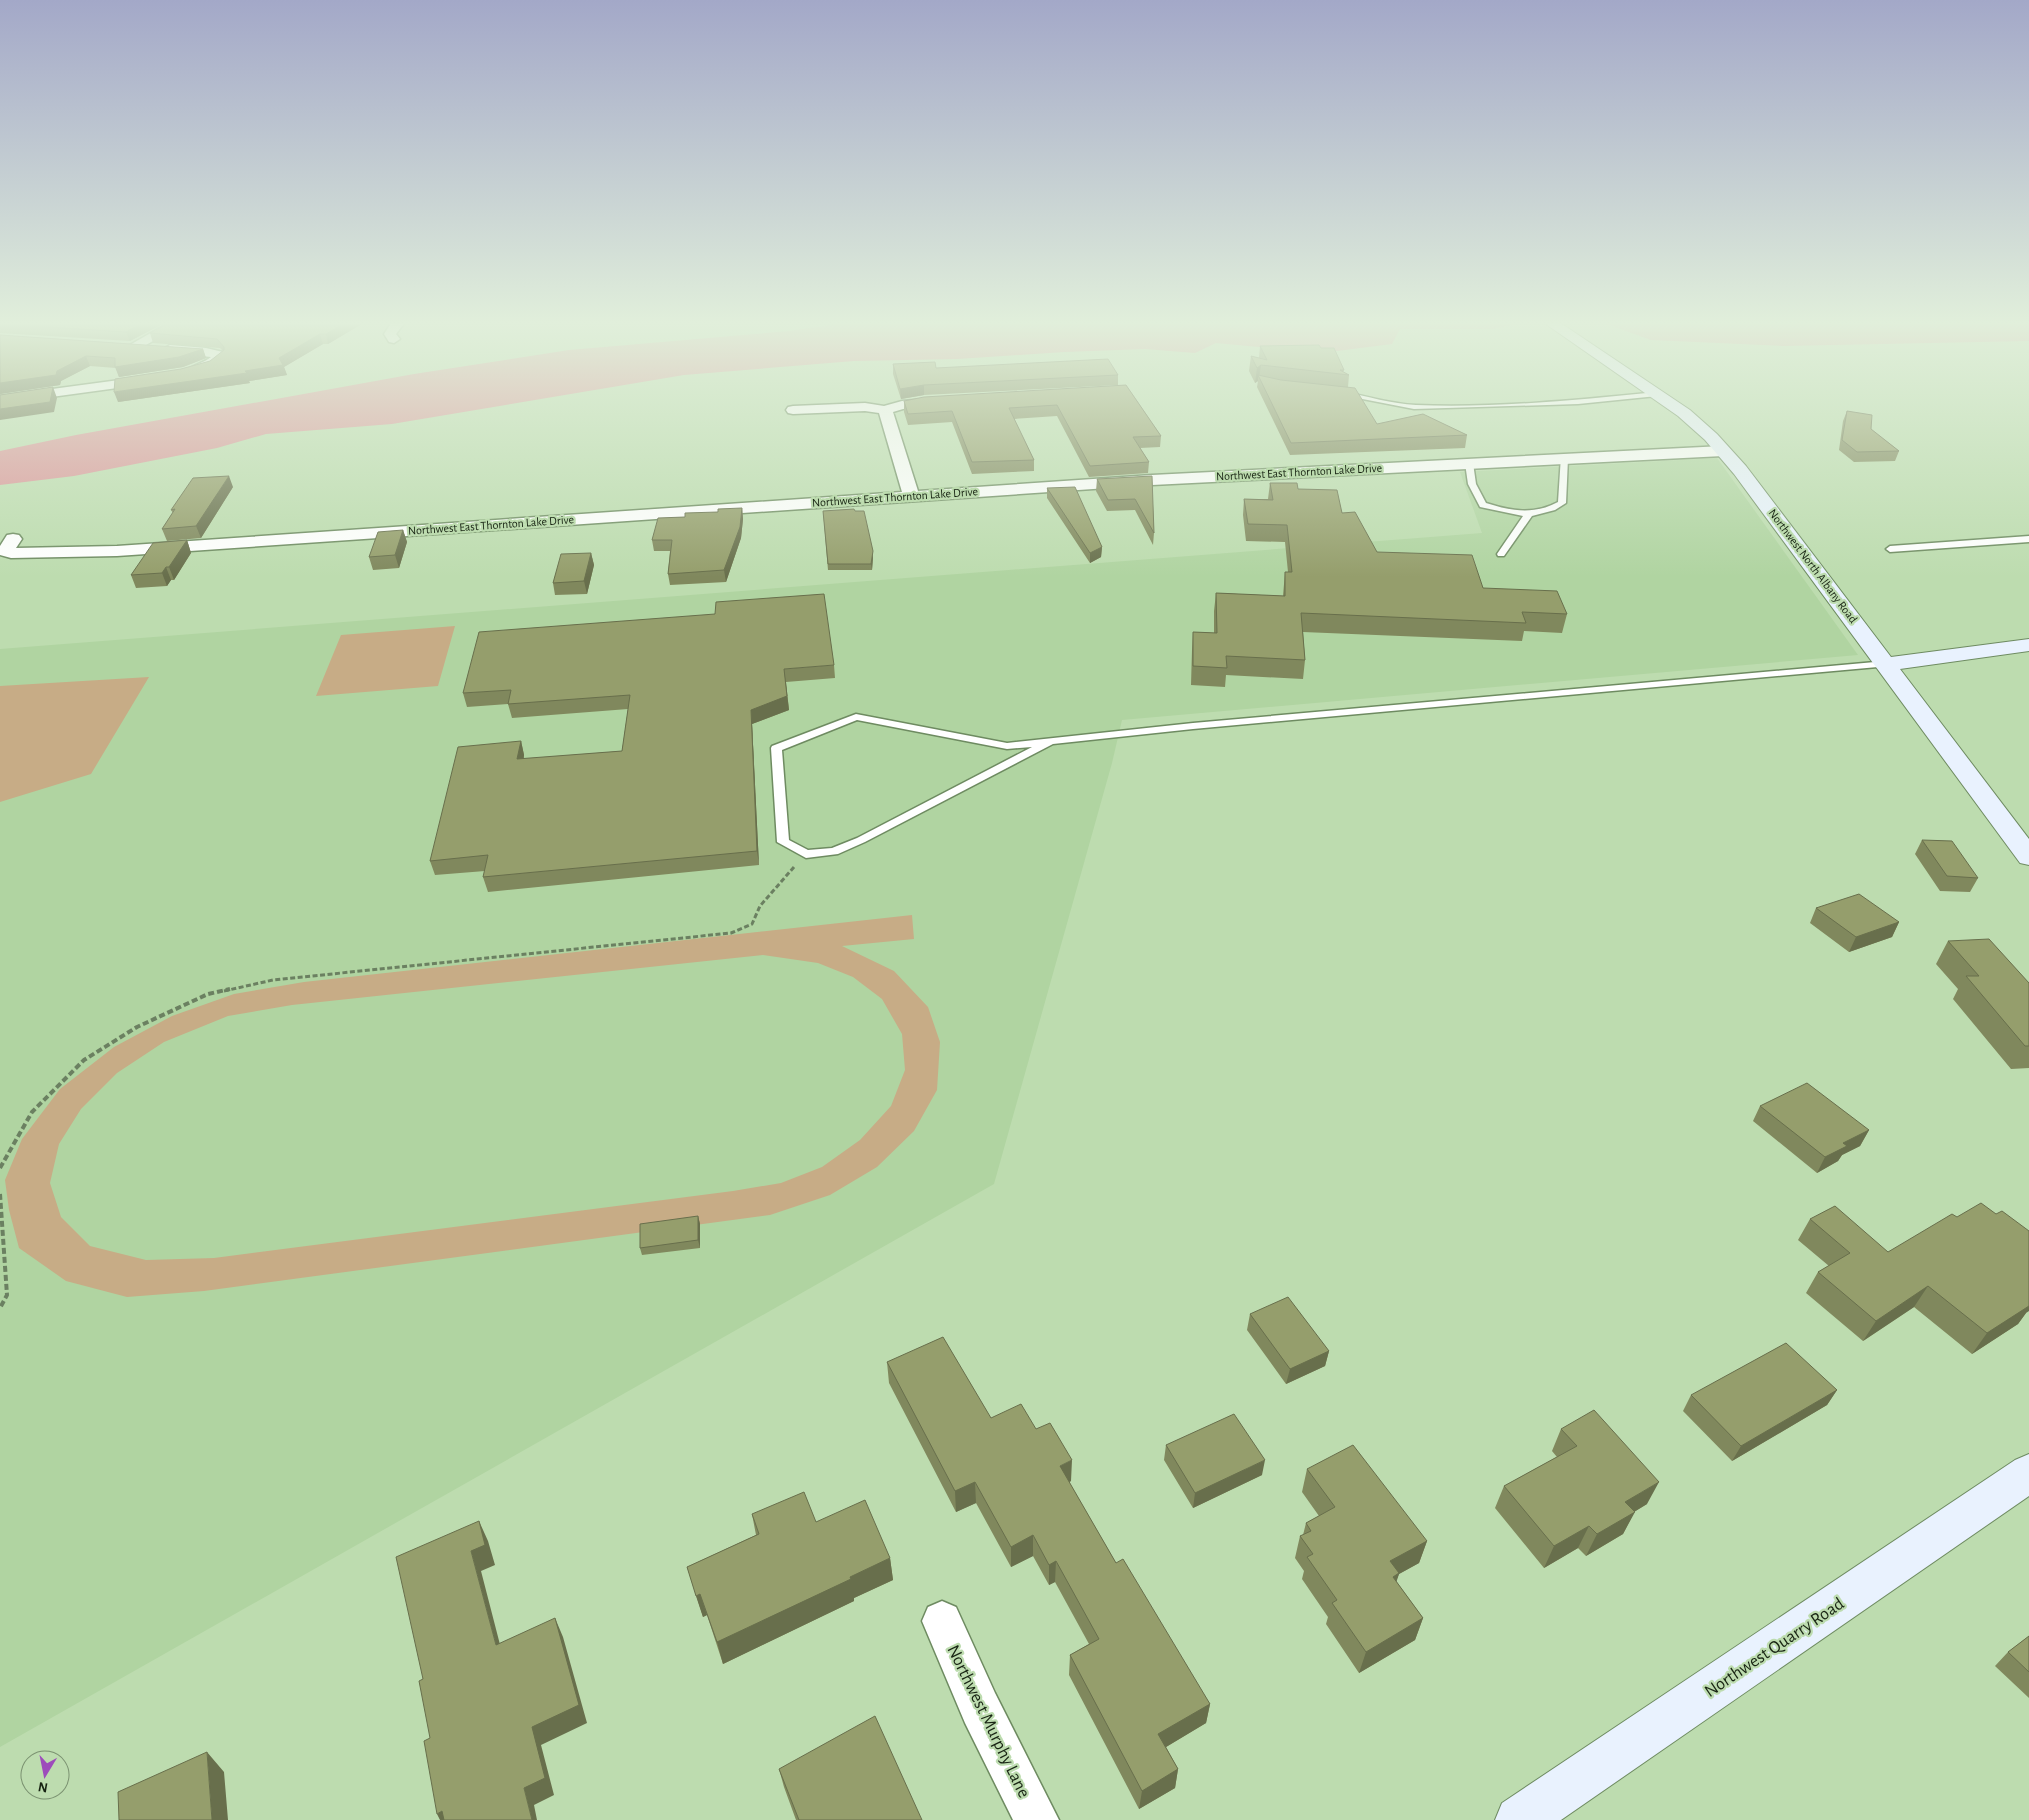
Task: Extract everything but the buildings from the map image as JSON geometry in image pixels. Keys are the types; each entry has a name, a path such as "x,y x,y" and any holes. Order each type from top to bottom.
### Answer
{"main road":[{"name":"Northwest North Albany Road","path":"1675,407 1723,451 1740,470 2029,857"},
{"path":"1886,664 2029,645"},
{"name":"Northwest Quarry Road","path":"1519,1820 2020,1485"}],"street":[{"path":"793,410 865,408 885,410 895,407"},
{"path":"885,410 911,495"},
{"name":"Northwest East Thornton Lake Drive","path":"13,539 5,551 11,553 67,554 911,495 1564,458 1723,451"},
{"name":"Northwest Murphy Lane","path":"942,1622 980,1708 1037,1820"}],"lane":[{"path":"1469,464 1472,484 1483,505 1502,511 1529,514 1550,511 1562,503 1564,458"},
{"path":"1502,554 1529,514"},
{"path":"1890,549 2029,539"},
{"path":"1051,741 861,840 834,851 806,854 783,842 776,748 856,717 1007,746 1051,741 1194,726 1886,664"}],"path":[{"path":"0,1168 32,1112 84,1060 137,1027 208,994 273,980 731,933 752,924 760,906 806,854"},
{"path":"0,1194 7,1295 0,1308"}],"shaded area":[{"path":"232,407 494,407 392,424 266,434 217,448 74,476 0,485 0,451 76,435"},
{"path":"1717,458 1858,655 1122,720 1112,763 994,1184 0,1747 0,649 1482,533 1460,472"},
{"path":"455,626 438,686 316,696 341,635"},
{"path":"149,677 91,774 0,802 0,686"},
{"path":"912,915 914,939 842,946 894,971 928,1007 940,1042 937,1090 914,1131 877,1167 830,1195 770,1215 204,1291 127,1297 66,1281 19,1248 9,1210 5,1180 22,1139 60,1089 114,1047 172,1016 234,994 304,982","holes":["763,955 818,963 853,977 882,999 902,1034 905,1070 891,1106 860,1140 822,1167 781,1183 733,1191 214,1258 146,1260 90,1246 61,1217 50,1183 59,1144 81,1109 117,1073 164,1042 228,1016 292,1005"]}]}
